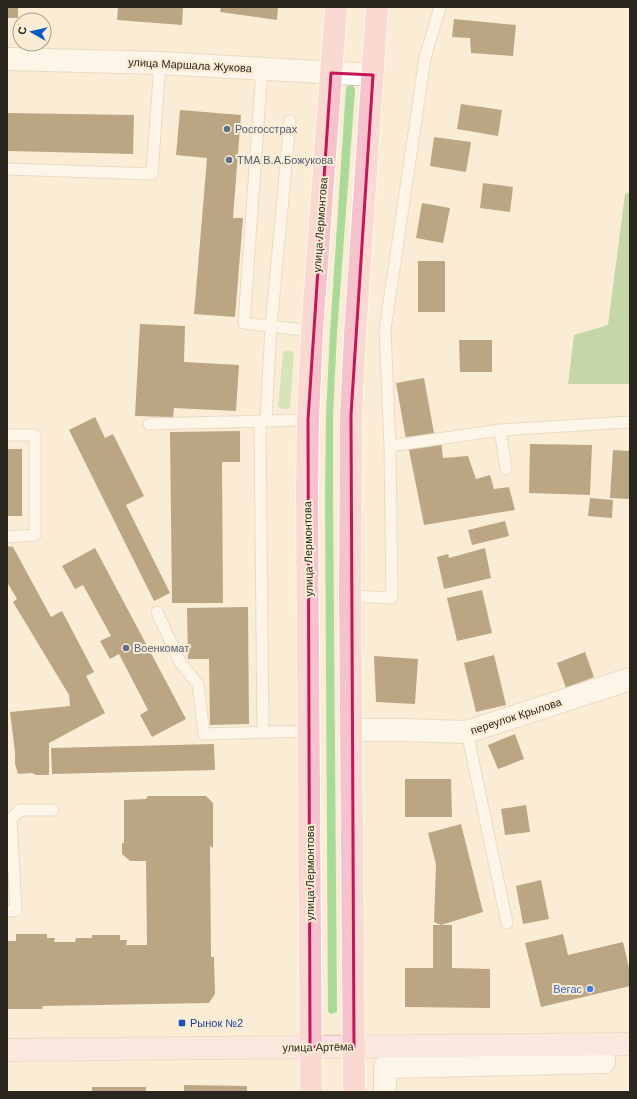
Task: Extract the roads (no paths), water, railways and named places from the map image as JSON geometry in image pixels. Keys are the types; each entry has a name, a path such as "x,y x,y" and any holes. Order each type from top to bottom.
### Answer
{"main road":[{"name":"улица Лермонтова","path":"311,1092 310,731 307,503 308,420 312,331 336,7"},
{"path":"354,1092 350,596 351,415 377,7"},
{"name":"улица Артёма","path":"7,1050 243,1049 630,1044"}],"street":[{"name":"улица Маршала Жукова","path":"7,59 160,63 373,75"},
{"name":"переулок Крылова","path":"352,730 467,732 630,679"},
{"path":"385,1092 385,1067 604,1062 602,1045"}],"lane":[{"path":"350,596 392,598 390,446 385,330 425,58 440,7"},
{"path":"7,169 152,174 160,63"},
{"path":"262,68 244,323 312,331"},
{"path":"263,732 263,421 290,121"},
{"path":"149,424 308,420"},
{"path":"390,446 500,430 630,422"},
{"path":"500,430 506,469"},
{"path":"7,435 35,435 35,535 7,537"},
{"path":"157,612 181,664 198,684 204,734 310,731"},
{"path":"467,732 508,923"},
{"path":"7,912 16,911 11,819 20,810 53,810"}],"place":[{"name":"Росгосстрах","path":"227,129"},
{"name":"ТМА В.А.Божукова","path":"229,160"},
{"name":"Военкомат","path":"126,648"},
{"name":"Вегас","path":"590,989"},
{"name":"Рынок №2","path":"182,1023"}]}
